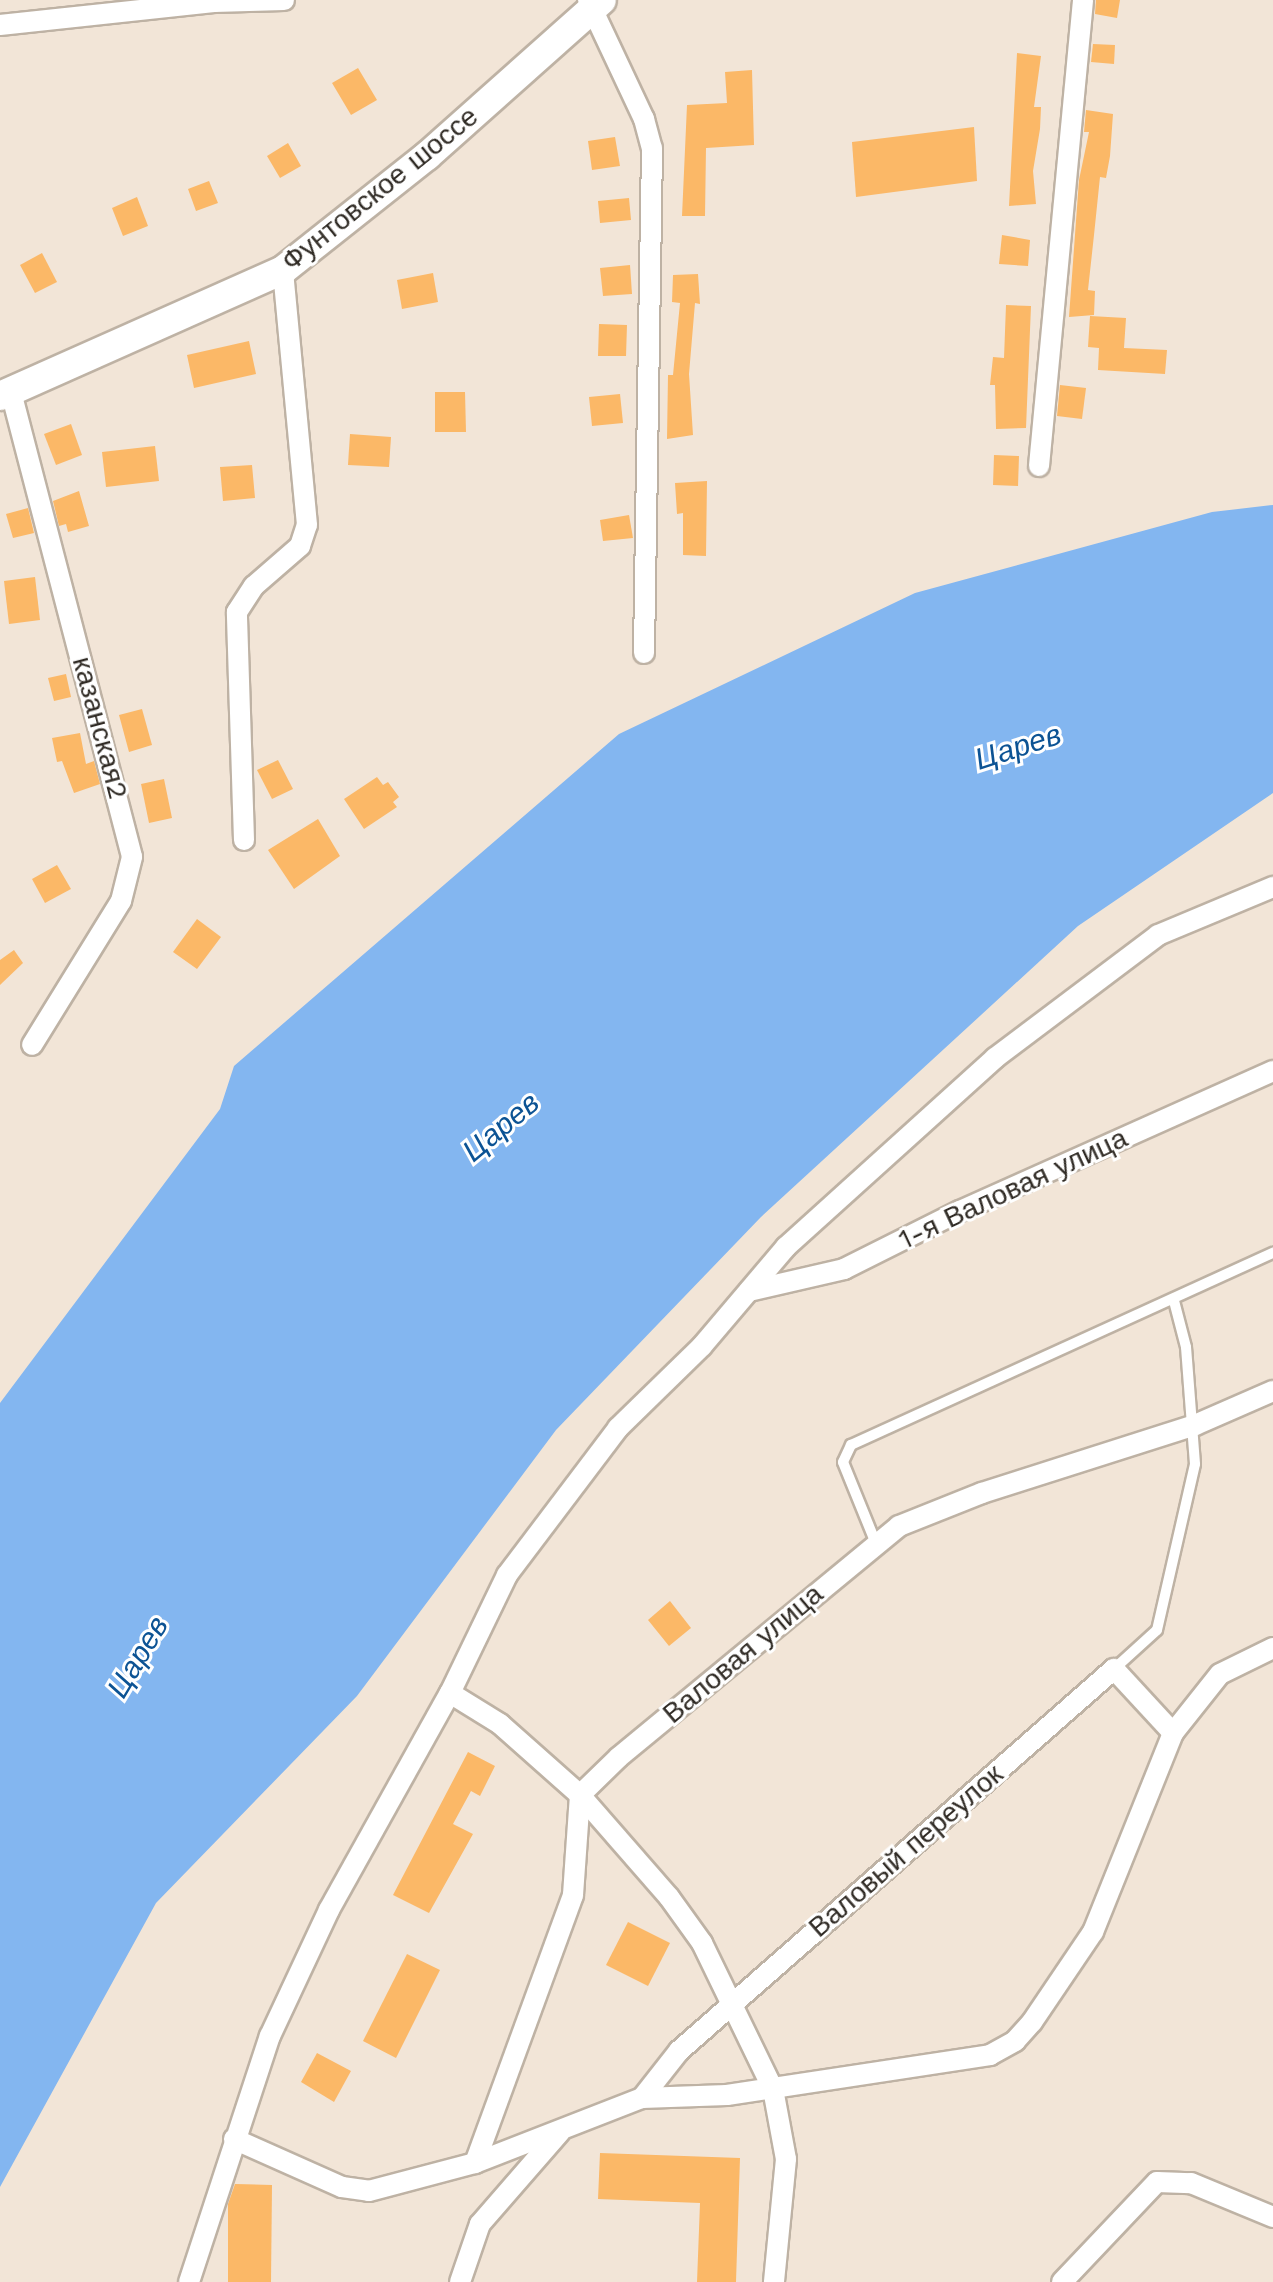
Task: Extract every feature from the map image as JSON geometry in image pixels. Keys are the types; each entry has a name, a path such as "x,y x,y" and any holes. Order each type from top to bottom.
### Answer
{"street":[{"path":"0,25 214,2 284,0"},
{"path":"1039,466 1083,0"},
{"path":"595,3 644,119 652,148 644,653"},
{"name":"Фунтовское шоссе","path":"5,394 283,270 427,156 595,3"},
{"path":"244,840 237,612 254,586 300,546 307,525 283,270"},
{"name":"казанская2","path":"5,394 132,857 121,901 32,1045"},
{"path":"189,2282 270,2036 329,1910 450,1693 507,1575 618,1428 702,1346 786,1247 995,1058 1158,935 1273,887"},
{"name":"1-я Валовая улица","path":"749,1291 844,1269 960,1211 1273,1071"},
{"name":"Валовая улица","path":"580,1795 875,1541 982,1493 1195,1425 1273,1391"},
{"path":"234,2139 342,2187 369,2191 475,2163 642,2098 773,2089 935,2067 990,2055 1015,2041 1102,1915 1173,1733 1220,1674 1273,1648"},
{"path":"1114,1669 1173,1733"},
{"name":"Валовый переулок","path":"642,2098 679,2051 1114,1669"},
{"path":"450,1693 500,1724 580,1795 678,1908 702,1943 773,2089 786,2159 774,2282"},
{"path":"475,2163 573,1895 580,1795"},
{"path":"460,2282 480,2224 563,2129"},
{"path":"1062,2282 1157,2182 1191,2183 1273,2217"}],"lane":[{"path":"875,1541 843,1462 846,1449 1273,1253"},
{"path":"1114,1669 1157,1630 1167,1602 1195,1464 1195,1425 1174,1301"}],"water":[{"name":"Царев","path":"1273,505 1273,793 1078,926 761,1217 556,1430 357,1696 156,1903 0,2187 0,1403 220,1109 234,1066 619,734 915,593 1212,512"}],"building":[{"path":"1096,0 1120,0 1117,18 1095,14"},
{"path":"1093,44 1115,45 1114,64 1091,62"},
{"path":"1017,53 1041,56 1034,107 1041,107 1040,129 1033,171 1036,204 1009,206"},
{"path":"358,68 377,100 351,115 332,83"},
{"path":"752,70 754,145 706,148 705,216 682,216 687,105 727,103 725,72"},
{"path":"1086,110 1113,114 1110,156 1106,178 1100,177 1088,290 1095,291 1094,315 1069,317 1079,180 1089,132 1084,132"},
{"path":"974,127 977,181 856,197 852,142"},
{"path":"615,137 620,166 592,170 588,141"},
{"path":"288,143 301,166 280,178 267,156"},
{"path":"209,181 218,203 196,211 188,189"},
{"path":"137,197 148,226 123,236 112,208"},
{"path":"629,198 631,220 600,223 598,201"},
{"path":"1002,235 1030,240 1028,266 999,264"},
{"path":"42,253 57,282 35,293 20,265"},
{"path":"630,265 632,294 603,296 600,268"},
{"path":"433,273 438,302 402,309 397,280"},
{"path":"698,274 700,304 695,303 689,374 693,435 667,439 668,375 673,375 680,303 672,302 673,275"},
{"path":"1006,305 1031,306 1026,428 996,429 995,385 990,385 993,357 1004,358"},
{"path":"1090,316 1126,318 1124,348 1167,350 1165,374 1098,370 1099,348 1088,347"},
{"path":"599,324 627,325 626,356 598,356"},
{"path":"249,341 256,374 194,388 187,355"},
{"path":"1060,385 1086,388 1082,419 1057,416"},
{"path":"435,392 465,392 466,432 435,432"},
{"path":"620,394 623,423 592,426 589,397"},
{"path":"71,424 82,455 56,465 44,434"},
{"path":"350,434 391,437 389,467 348,465"},
{"path":"155,446 159,481 106,487 102,452"},
{"path":"994,455 1019,456 1018,486 993,485"},
{"path":"252,465 255,498 223,501 220,467"},
{"path":"707,481 706,556 683,555 683,513 677,514 675,483"},
{"path":"79,491 89,526 68,532 66,524 59,526 53,501"},
{"path":"28,508 34,533 13,538 6,514"},
{"path":"629,515 633,538 603,541 600,520"},
{"path":"35,577 40,620 9,624 4,581"},
{"path":"66,674 71,697 54,701 48,678"},
{"path":"142,709 152,745 129,752 119,715"},
{"path":"80,733 86,764 94,761 100,784 74,793 62,761 57,762 52,738"},
{"path":"278,760 293,789 272,799 257,770"},
{"path":"377,777 383,785 388,782 399,797 393,802 397,807 364,829 344,799"},
{"path":"164,779 172,818 149,823 141,784"},
{"path":"318,819 340,856 294,889 268,850"},
{"path":"57,865 71,889 45,903 32,879"},
{"path":"197,919 221,937 197,969 173,952"},
{"path":"14,950 23,963 0,985 0,960"},
{"path":"670,1601 691,1628 669,1646 648,1620"},
{"path":"468,1752 495,1766 480,1796 471,1791 453,1824 473,1834 429,1913 393,1895"},
{"path":"628,1922 670,1943 648,1986 606,1965"},
{"path":"407,1954 440,1970 396,2058 363,2041"},
{"path":"317,2053 351,2071 334,2102 301,2082"},
{"path":"600,2153 740,2158 736,2282 697,2282 700,2203 598,2199"},
{"path":"235,2184 272,2185 271,2282 228,2282 228,2204"}]}
